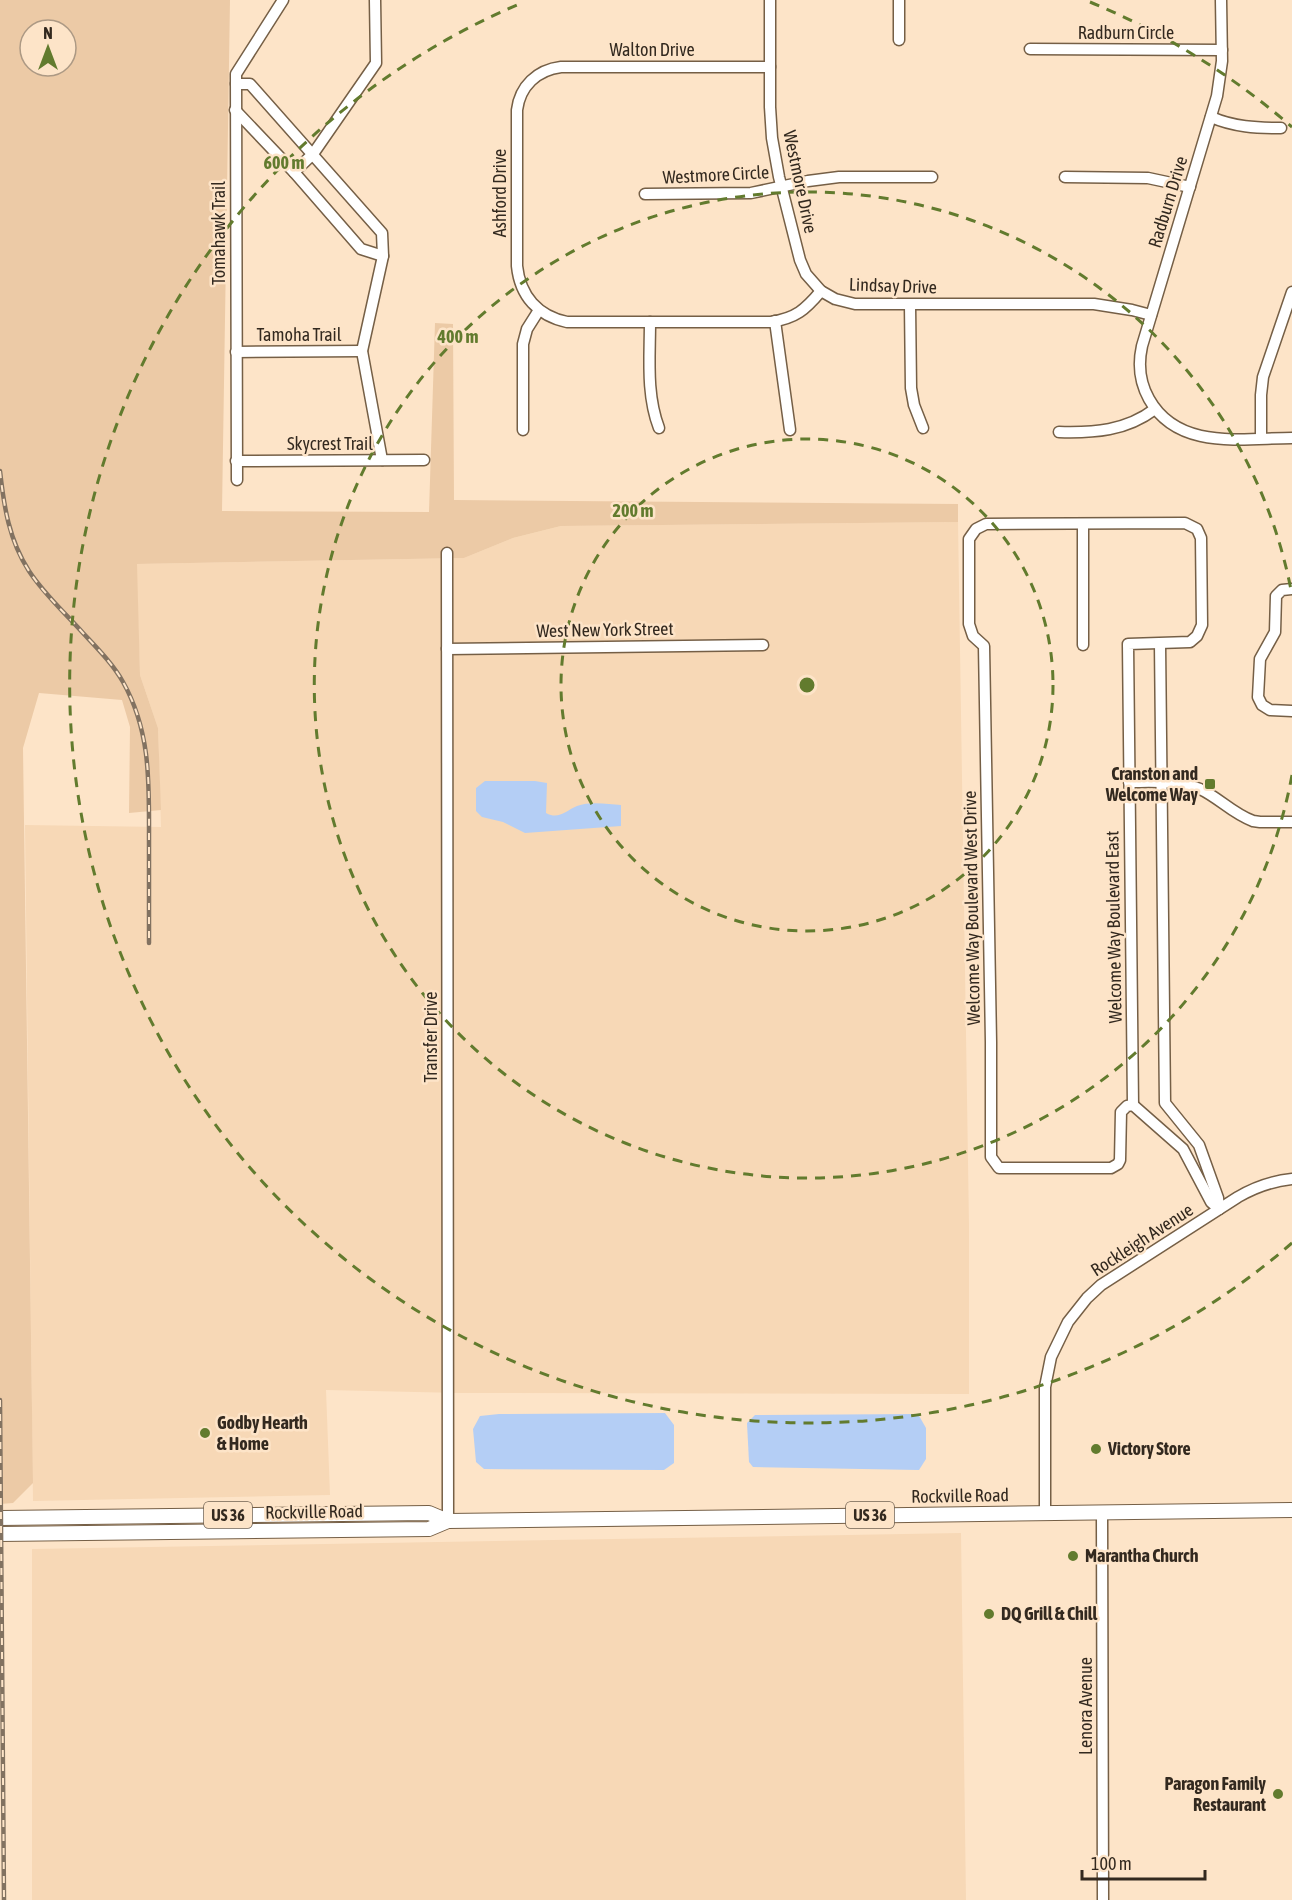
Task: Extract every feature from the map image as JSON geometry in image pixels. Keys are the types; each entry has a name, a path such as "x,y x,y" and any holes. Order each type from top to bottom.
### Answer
{"main road":[{"name":"Rockville Road","path":"0,1534 429,1528 448,1521 1292,1510"},
{"name":"Rockville Road","path":"0,1518 429,1513 448,1521"}],"street":[{"name":"Tomahawk Trail","path":"237,480 236,74 283,0"},
{"path":"294,172 313,154 376,63 375,0"},
{"name":"Westmore Drive","path":"770,0 772,138 801,263 810,280 821,291"},
{"path":"899,0 899,40"},
{"name":"Radburn Drive","path":"1155,409 1145,392 1140,365 1142,346 1219,88 1222,50 1221,0"},
{"name":"Radburn Circle","path":"1030,49 1222,50"},
{"name":"Walton Drive","path":"536,76 549,69 561,67 770,66"},
{"name":"Ashford Drive","path":"536,76 525,87 516,110 517,266 524,292 539,310"},
{"path":"236,84 250,84 382,232 383,256 362,351 382,460"},
{"path":"235,110 294,172 361,249 383,256"},
{"path":"1211,117 1244,127 1281,128"},
{"name":"Westmore Circle","path":"645,194 743,194 839,177 932,177"},
{"path":"1065,177 1148,178 1190,188"},
{"path":"524,430 523,344 527,329 539,310 567,322 775,321 798,314 808,307 821,291"},
{"name":"Lindsay Drive","path":"821,291 847,303 1094,304 1151,315"},
{"path":"1261,438 1263,377 1292,292"},
{"path":"910,305 911,393 923,428"},
{"path":"775,321 790,430"},
{"path":"650,322 650,390 658,428"},
{"name":"Tamoha Trail","path":"236,352 362,351"},
{"path":"1059,432 1088,433 1115,429 1155,409 1171,425 1196,436 1292,438"},
{"name":"Skycrest Trail","path":"236,461 424,460"},
{"name":"Welcome Way Boulevard West Drive","path":"1083,524 986,524 973,531 967,546 969,622 973,636 984,646 991,1157 997,1167 1004,1169 1099,1168 1113,1167 1118,1164"},
{"path":"1083,645 1083,524 1187,524 1197,529 1201,538 1201,628 1192,641 1160,644 1165,1104 1199,1145 1218,1198 1219,1209"},
{"name":"Transfer Drive","path":"447,553 448,1521"},
{"path":"1292,589 1278,592 1275,600 1275,632 1260,659 1258,697 1262,705 1270,710 1292,711"},
{"name":"Welcome Way Boulevard East","path":"1118,1164 1121,1156 1121,1112 1127,1106 1133,1105 1128,644 1160,644"},
{"name":"West New York Street","path":"447,649 763,645"},
{"path":"1129,782 1161,782 1200,789 1252,820 1292,822"},
{"path":"1133,1105 1183,1149 1211,1202 1219,1209"},
{"name":"Rockleigh Avenue","path":"1045,1513 1044,1390 1051,1356 1062,1332 1079,1307 1101,1285 1219,1209 1254,1188 1292,1179"},
{"name":"Lenora Avenue","path":"1102,1512 1103,1900"}],"shaded area":[{"path":"0,0 230,0 222,511 429,512 435,323 453,324 454,500 958,504 958,522 561,526 513,538 464,558 137,564 140,675 158,728 161,810 129,813 130,727 122,700 39,693 23,748 33,1483 13,1503 0,1504"},
{"path":"958,522 969,1226 969,1394 460,1393 326,1390 330,1495 33,1501 25,825 161,827 158,728 140,675 136,564 464,558 513,538 561,526"},
{"path":"961,1533 966,1900 32,1900 32,1549"}],"water":[{"path":"485,781 547,783 546,813 555,816 577,806 588,804 621,805 621,826 525,833 503,822 482,817 476,811 476,788"},
{"path":"665,1413 674,1425 674,1463 664,1470 484,1469 476,1462 473,1429 480,1416"},
{"path":"918,1414 926,1428 926,1459 919,1470 753,1467 749,1462 747,1423 755,1415"}],"railway":[{"path":"0,471 8,523 22,559 41,588 114,669 123,682 139,720 144,739 148,778 149,943"},
{"path":"0,1400 4,1900"}],"place":[{"name":"Cranston and Welcome Way","path":"1210,784"},
{"name":"Godby Hearth & Home","path":"205,1433"},
{"name":"Victory Store","path":"1096,1449"},
{"name":"Marantha Church","path":"1073,1556"},
{"name":"DQ Grill & Chill","path":"989,1614"},
{"name":"Paragon Family Restaurant","path":"1278,1794"}]}
